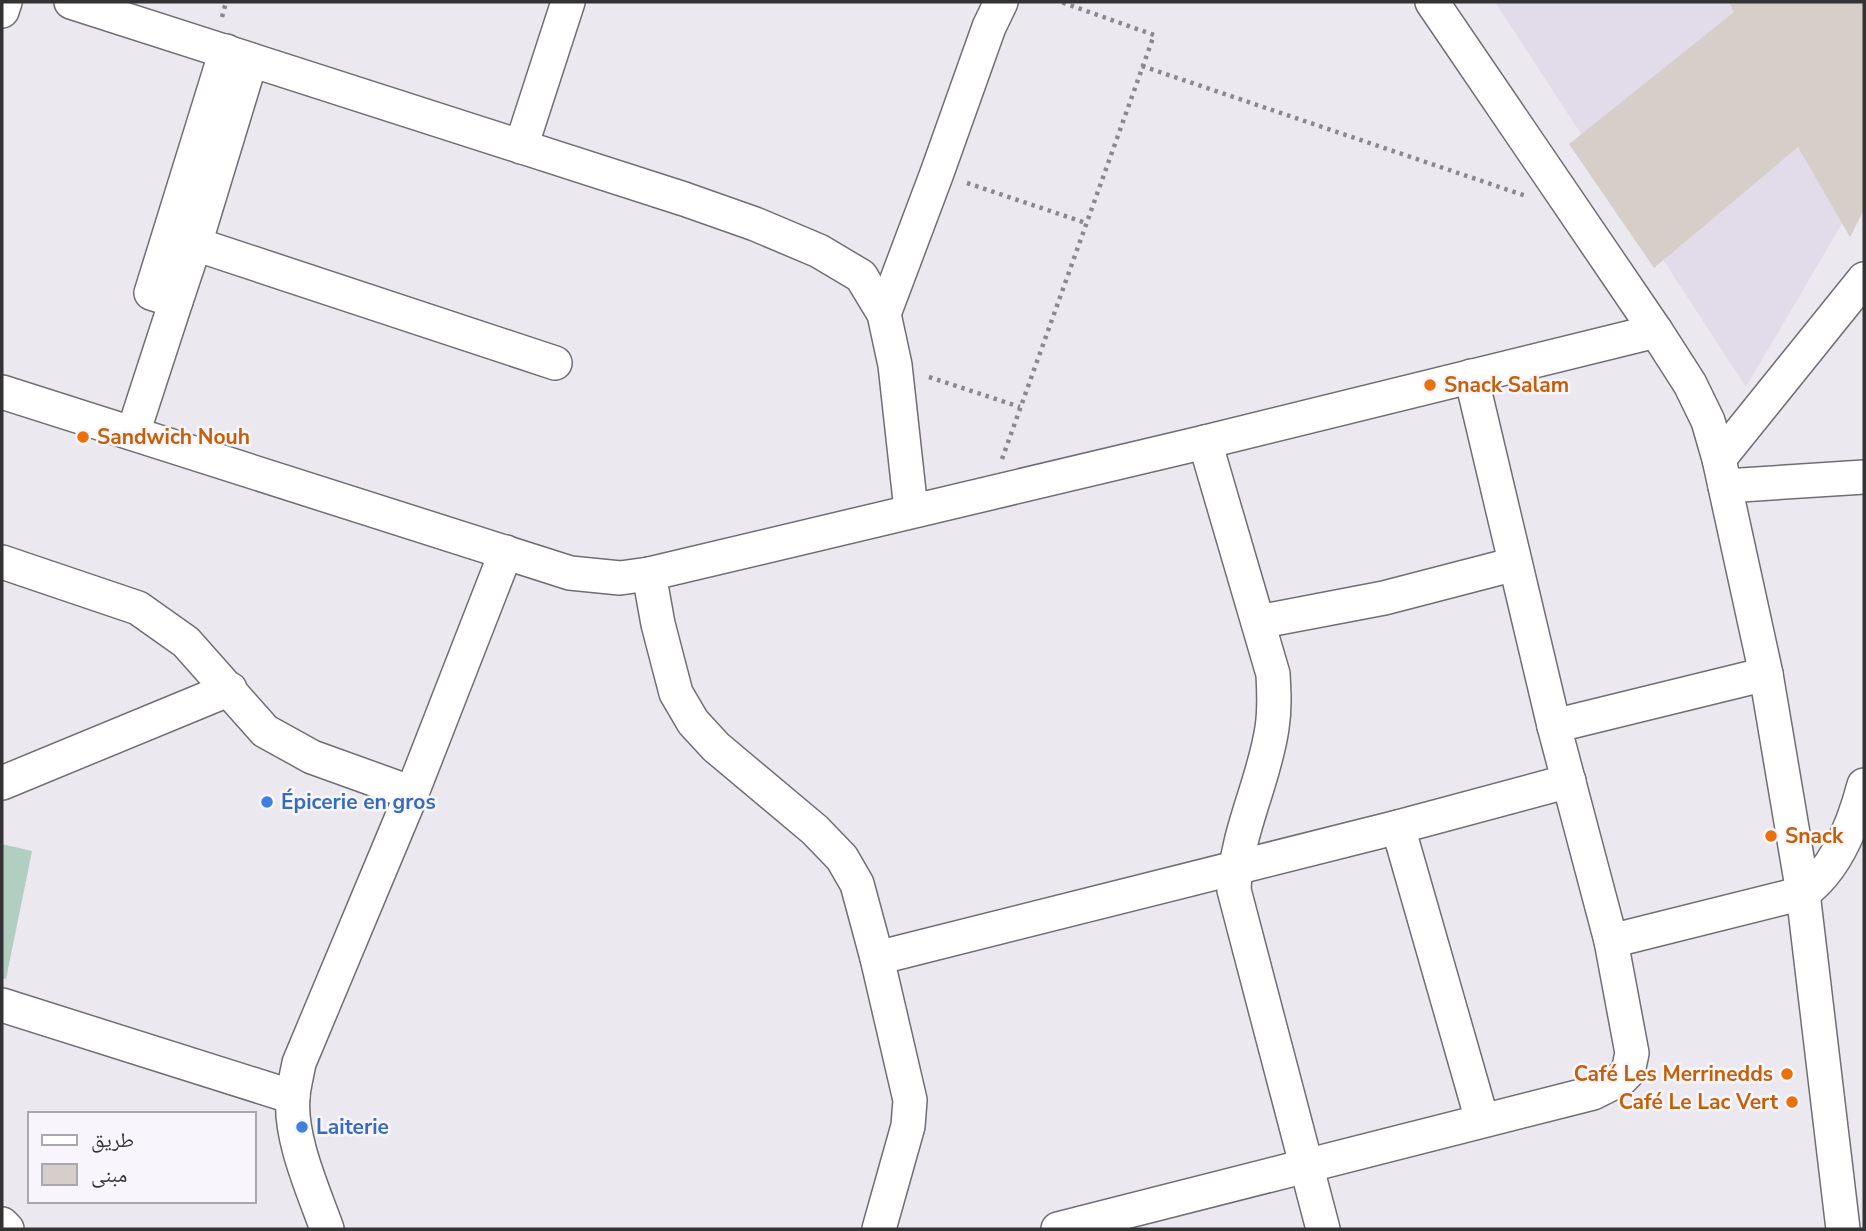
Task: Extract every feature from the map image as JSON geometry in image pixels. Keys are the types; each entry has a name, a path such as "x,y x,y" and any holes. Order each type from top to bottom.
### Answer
{"street":[{"path":"2,11 5,2"},
{"path":"71,2 708,207 819,251 861,276 884,314 895,365 911,510"},
{"path":"521,147 568,2"},
{"path":"884,314 989,27 1001,2"},
{"path":"1432,2 1656,331 1690,384 1708,421 1722,472 1766,674 1803,893 1843,1229"},
{"path":"133,433 176,301 182,239 239,56"},
{"path":"182,239 555,363"},
{"path":"1722,472 1864,279"},
{"path":"2,392 570,573 620,578 649,574 1205,442 1656,331"},
{"path":"1058,1229 1593,1093 1613,1085 1628,1072 1632,1053 1611,942 1554,726 1471,376"},
{"path":"1205,442 1273,674 1275,703 1272,731 1235,868 1234,890 1323,1229"},
{"path":"1722,472 1864,477"},
{"path":"327,1229 303,1160 294,1122 293,1097 299,1063 411,793 506,552"},
{"path":"2,562 138,608 186,642 265,731 312,757 411,793"},
{"path":"1258,622 1384,598 1515,564"},
{"path":"649,574 658,624 676,693 693,722 716,747 815,830 842,858 857,884 910,1100 908,1126 879,1229"},
{"path":"1554,726 1766,674"},
{"path":"2,783 230,689"},
{"path":"877,958 1398,827 1569,781"},
{"path":"1611,942 1803,893 1818,881 1844,839 1857,812 1864,785"},
{"path":"1398,827 1482,1120"},
{"path":"2,1004 293,1097"},
{"path":"2,1224 7,1229"}],"path":[{"path":"990,491 1154,34 1061,2"},
{"path":"1142,66 1576,213"},
{"path":"937,173 1086,223"},
{"path":"895,365 1020,407"}],"shaded area":[{"path":"1495,2 1864,2 1864,186 1746,387"}],"green space":[{"path":"2,844 32,851 6,979 2,978"}],"building":[{"path":"1729,2 1864,2 1864,210 1850,237 1798,147 1654,268 1569,144 1734,12"}],"place":[{"name":"Snack Salam","path":"1430,385"},
{"name":"Sandwich Nouh","path":"83,437"},
{"name":"Épicerie en gros","path":"267,802"},
{"name":"Snack","path":"1771,836"},
{"name":"Café Les Merrinedds","path":"1787,1074"},
{"name":"Café Le Lac Vert","path":"1792,1102"},
{"name":"Laiterie","path":"302,1127"}]}
